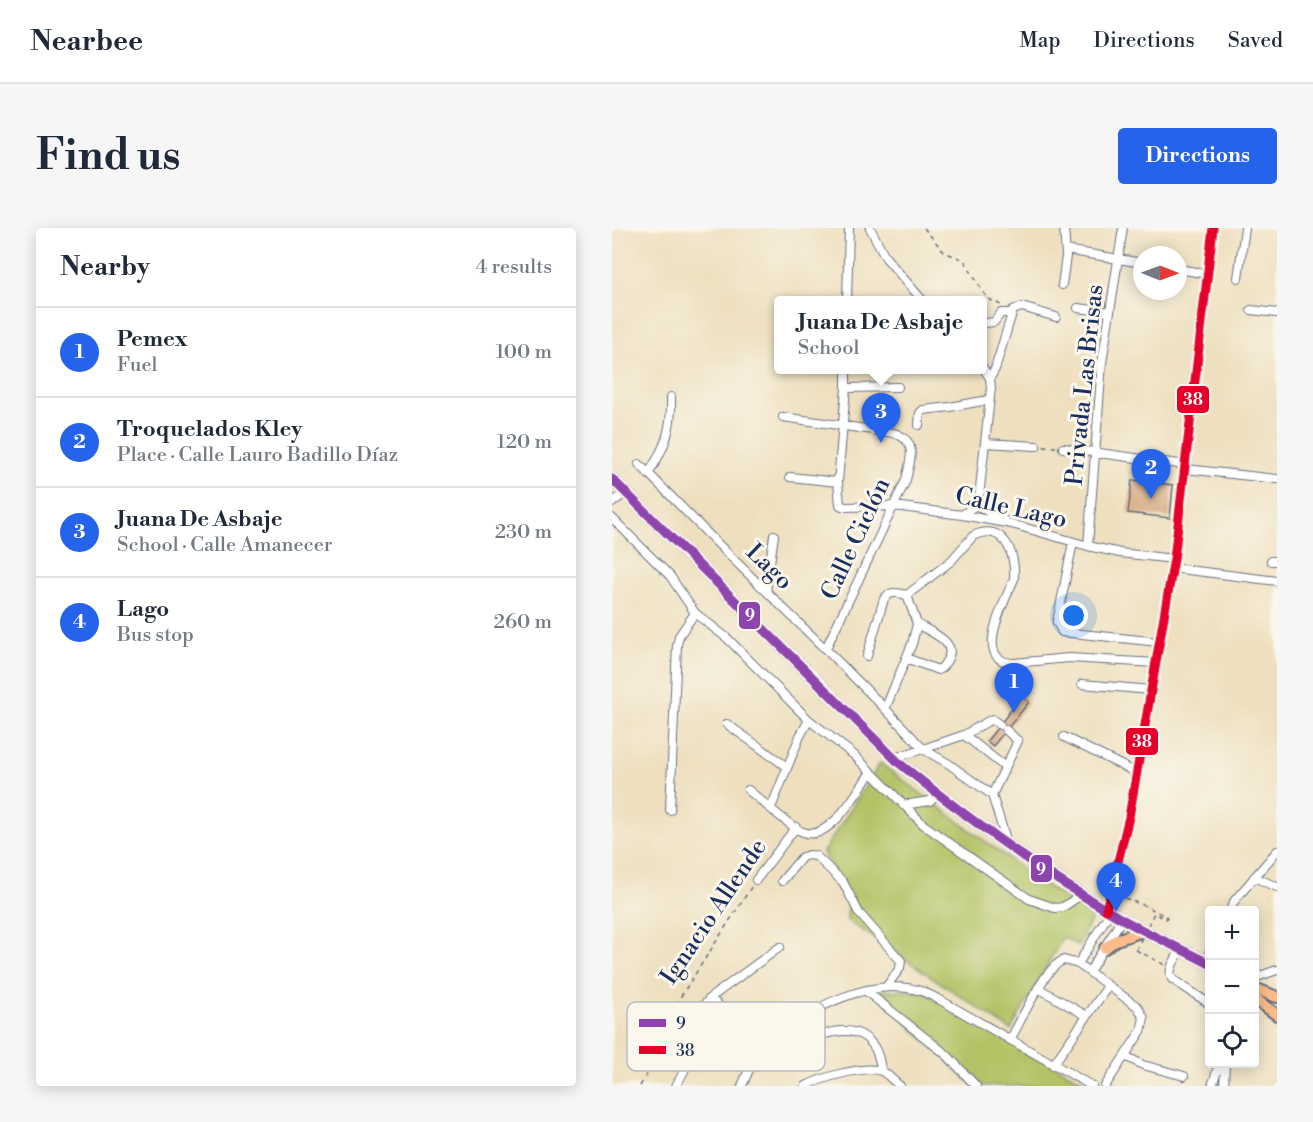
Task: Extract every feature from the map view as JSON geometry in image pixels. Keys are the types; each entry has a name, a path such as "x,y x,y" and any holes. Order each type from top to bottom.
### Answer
{"highway":[{"path":"617,484 894,758 937,794 1008,848 1081,895 1143,931 1181,950 1205,958"},
{"path":"1105,948 1116,940 1143,931"},
{"path":"1259,990 1277,997"},
{"path":"1259,1002 1277,1015"}],"street":[{"path":"847,296 849,228"},
{"path":"870,228 886,258 919,296"},
{"path":"1062,285 1066,250 1064,228"},
{"name":"Privada Las Brisas","path":"1088,546 1102,363 1124,228"},
{"path":"1078,964 1108,911 1110,893 1129,817 1174,559 1213,228"},
{"path":"1238,278 1245,228"},
{"path":"1066,250 1133,261"},
{"path":"1187,270 1208,274"},
{"path":"987,323 993,321 998,314 1022,307 1056,317"},
{"path":"1078,308 1110,312"},
{"path":"990,378 1014,310"},
{"path":"1251,310 1277,314"},
{"path":"790,477 838,482 846,374"},
{"path":"962,515 976,505 982,485 988,400 991,388 987,374"},
{"path":"846,388 898,387"},
{"path":"648,474 669,434 672,420 671,397"},
{"path":"919,425 922,410 988,400"},
{"path":"783,417 843,425"},
{"name":"Calle Ciclón","path":"826,648 906,480 911,456 909,444 902,435 843,425"},
{"path":"985,443 1036,446"},
{"path":"1063,448 1277,479"},
{"name":"Lago","path":"639,464 886,708 923,749 949,764 992,795"},
{"name":"Calle Lago","path":"838,482 840,505 845,507 894,506 962,515 1012,524 1088,546 1174,559"},
{"path":"612,503 617,484"},
{"path":"976,505 1012,524"},
{"path":"612,518 670,576 695,613 728,638 808,720 854,754 924,825 1029,899 1056,908 1064,907 1081,895"},
{"path":"907,595 946,565 973,536 987,532 1003,537 1010,550 1014,569 1014,579 993,634 992,647 996,658 1006,663 1069,658 1156,663"},
{"path":"766,591 774,535"},
{"path":"1073,542 1057,622 1062,632 1159,642"},
{"path":"1172,568 1277,581"},
{"path":"867,656 884,599 889,593 907,595"},
{"path":"886,708 917,624 907,595"},
{"path":"670,810 677,645 679,636 695,613"},
{"path":"906,657 938,670 942,669 950,655 950,648 946,640 917,624"},
{"path":"1082,684 1151,690"},
{"path":"894,758 964,735 992,719 1003,727 1018,741 992,795 1008,848"},
{"path":"771,808 808,720"},
{"path":"727,724 787,767"},
{"path":"964,735 1005,767"},
{"path":"1064,737 1137,773"},
{"path":"748,790 804,833 818,833 828,828 844,810 871,772"},
{"path":"903,805 930,801 937,794"},
{"name":"Ignacio Allende","path":"756,880 796,827"},
{"path":"1232,906 1277,851"},
{"path":"782,881 802,857 809,855 816,856 843,882 859,913 901,961 900,968 886,987"},
{"path":"1254,877 1277,887"},
{"path":"1089,972 1122,920"},
{"path":"707,1002 780,947"},
{"path":"1181,950 1171,968 1172,979 1205,1001"},
{"path":"1010,1040 1038,988 1058,962 1069,960 1078,964 1138,1007 1144,1018 1141,1032 1105,1086"},
{"path":"1259,976 1277,970"},
{"path":"1053,1065 1108,986"},
{"path":"825,1004 886,987 922,991 1092,1086"},
{"path":"1038,988 1088,1016"},
{"path":"866,991 947,1055 976,1086"},
{"path":"710,998 715,1002"},
{"path":"825,1035 841,1031 864,1035 880,1061 881,1071"},
{"path":"1125,1056 1143,1065 1184,1076"},
{"path":"1218,1068 1213,1083 1224,1085 1225,1068"},
{"path":"676,1086 684,1071"},
{"path":"742,1086 748,1071"},
{"path":"806,1086 818,1079 846,1073 881,1071 900,1086"}],"path":[{"path":"924,228 944,252 964,260 990,300 1014,310"},
{"path":"1036,446 1063,448"},
{"name":"Ignacio Allende","path":"678,1002 756,880"},
{"path":"1110,893 1146,906 1167,917 1166,919 1154,913 1136,950 1159,962"},
{"name":"Ignacio Allende","path":"640,1086 649,1071"}],"green space":[{"path":"880,763 1036,879 1093,916 1078,946 1063,937 1011,1030 847,920 848,904 823,852"},
{"path":"872,990 922,991 1092,1086 974,1086"}],"building":[{"path":"1132,480 1173,485 1170,518 1128,513"},
{"path":"1022,696 1029,702 993,746 987,741"}],"transit line":[{"name":"38","path":"1106,910 1129,817 1174,559 1213,228"},
{"name":"9","path":"612,479 899,763 975,822 1054,877 1120,918 1205,962"}],"place":[{"name":"Juana De Asbaje","path":"881,443"},
{"name":"Troquelados Kley","path":"1151,499"},
{"name":"Pemex","path":"1014,713"},
{"name":"Lago","path":"1116,912"}]}
